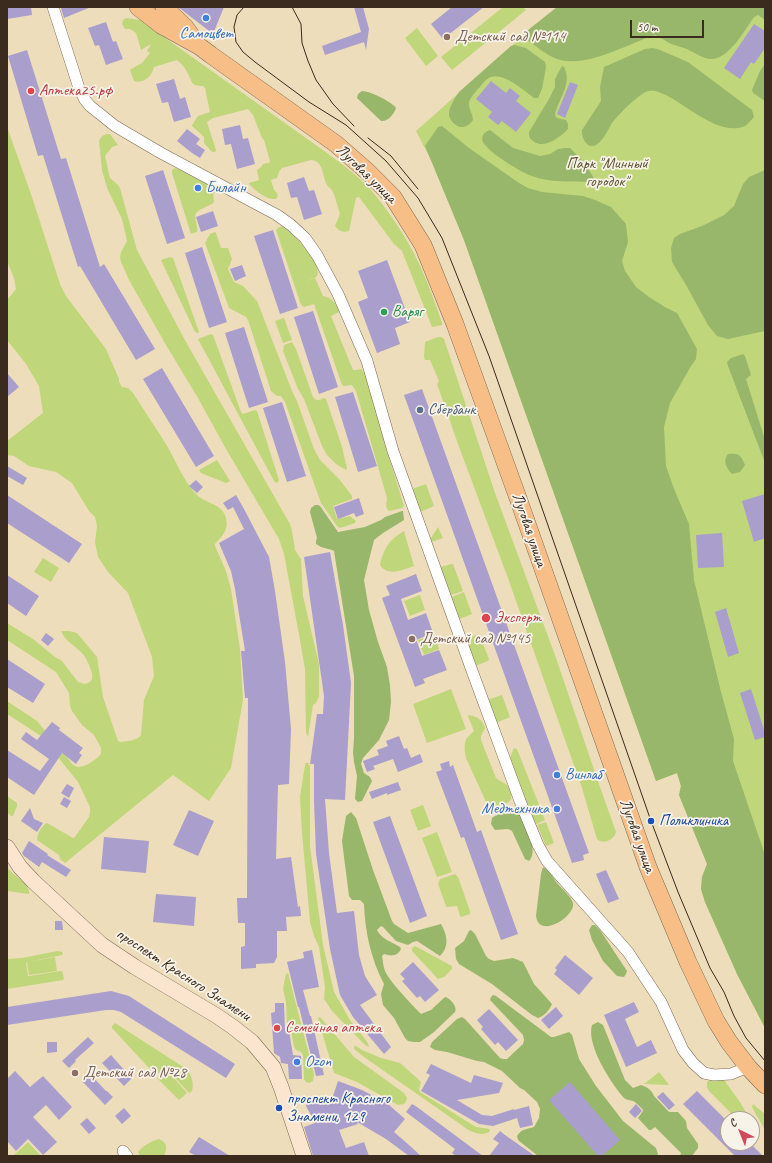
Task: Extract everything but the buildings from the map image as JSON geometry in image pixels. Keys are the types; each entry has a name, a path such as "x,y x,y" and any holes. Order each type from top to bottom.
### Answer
{"main road":[{"name":"Луговая улица","path":"138,7 161,25 199,46 336,144 368,172 393,197 423,245 455,324 518,498 648,867 688,962 716,1021 729,1042 748,1067 765,1085"},
{"name":"Луговая улица","path":"164,7 185,28 199,46"},
{"name":"проспект Красного Знамени","path":"7,847 20,867 33,881 102,945 222,1020 252,1042 272,1067 281,1087 304,1156"}],"street":[{"path":"52,7 79,88 90,106 115,126 154,149 277,215 305,238 317,255 338,294 367,361 393,451 471,668 520,801 538,845 547,861 628,952 661,1002 683,1050 693,1063 704,1073 714,1075 731,1074 748,1067"}],"green space":[{"path":"503,7 523,7 526,10 452,70 441,57"},
{"path":"557,7 765,7 765,20 758,15 754,17 731,48 719,57 713,59 702,57 687,49 669,43 655,35 593,58 581,61 568,61 557,59 549,55 526,39 523,34"},
{"name":"Парк \"Минный городок\"","path":"765,7 765,1028 737,974 705,902 701,889 702,877 707,864 679,795 681,786 677,773 656,781 464,240 432,162 416,131 524,35"},
{"path":"126,18 140,20 327,153 365,184 378,198 408,242 427,283 442,325 432,327 402,251 394,244 359,197 356,198 349,231 345,232 336,228 335,226 340,214 334,194 328,187 318,163 311,160 282,168 277,178 271,180 274,190 278,196 276,199 265,197 249,184 259,180 257,170 263,164 269,163 270,161 264,140 253,115 248,109 213,118 207,122 216,150 215,152 212,152 204,143 204,137 192,126 198,116 210,112 205,88 194,84 191,81 185,69 177,60 154,67 147,78 138,82 134,81 130,70 142,63 150,53 147,51 151,44 141,50 136,33 130,29 125,29 122,24 123,20"},
{"path":"417,28 438,56 426,66 405,38"},
{"path":"514,45 526,48 545,62 546,67 542,89 538,98 534,98 520,87 502,77 491,77 484,82 469,102 473,120 469,125 464,127 455,125 450,118 449,113 454,99 459,92"},
{"path":"653,48 688,62 752,110 754,117 745,126 735,128 725,127 704,119 666,95 651,91 634,100 624,110 612,123 599,143 593,146 587,144 582,136 582,130 601,101 600,87 604,67 645,49"},
{"path":"765,64 765,101 753,93 752,90 760,71"},
{"path":"562,66 564,67 567,79 555,115 557,118 566,120 568,129 561,136 552,141 542,144 537,143 531,139 529,132 555,87 555,79"},
{"path":"362,91 366,91 386,100 394,106 396,108 392,115 388,119 381,121 357,98 358,94"},
{"path":"442,126 469,148 528,188 542,192 583,196 611,207 626,224 628,242 622,261 625,271 636,287 649,297 677,313 697,349 696,359 670,403 664,427 666,466 689,524 694,580 734,739 733,761 765,855 765,1028 737,974 705,902 701,889 702,877 707,864 679,795 681,786 677,773 656,781 464,240 425,146 438,127"},
{"path":"7,127 31,194 60,284 66,296 106,349 122,387 128,388 133,393 166,444 191,489 199,497 216,505 225,515 227,524 226,528 215,546 226,571 231,589 240,649 243,700 231,768 209,801 173,775 65,863 60,859 59,855 37,840 39,833 43,826 47,823 73,838 75,837 89,817 90,807 78,782 41,736 7,714 7,701 37,721 75,766 85,766 96,759 101,754 101,748 94,735 82,725 72,711 69,693 56,672 7,640 7,623 33,639 62,661 78,682 85,684 90,682 92,679 92,673 86,658 68,641 61,631 77,633 97,657 103,697 118,741 120,742 134,740 141,735 144,700 154,676 152,657 128,593 108,572 98,557 95,542 97,526 95,517 89,511 72,483 56,472 29,466 14,456 7,455 7,441 43,413 39,386 26,364 7,340 7,300 16,289 14,278 7,261"},
{"path":"490,130 513,148 540,156 550,154 558,149 570,148 582,160 594,179 589,182 546,180 527,174 501,158 485,145 482,136 485,132"},
{"path":"110,134 118,145 112,147 105,156 110,178 120,188 137,250 186,342 290,524 295,550 301,559 303,596 319,664 319,696 316,703 313,705 308,737 306,733 305,669 284,554 279,539 166,345 129,280 121,262 121,252 127,241 122,219 107,188 102,170 99,141 102,136"},
{"path":"175,168 211,186 217,191 213,194 214,202 198,211 196,214 195,219 197,232 191,234 172,173 172,170"},
{"path":"765,170 765,331 728,339 717,336 708,325 672,262 671,248 674,238 680,234 702,226 724,215 734,206 743,184 749,177"},
{"path":"282,226 304,247 317,268 318,274 316,277 304,283 315,278 323,296 331,299 341,311 331,316 353,370 361,369 366,376 404,506 402,508 389,511 387,508 387,498 356,391 352,385 342,385 314,304 304,307 301,305 276,230"},
{"path":"215,232 221,248 228,248 232,259 228,269 234,282 243,286 257,301 297,401 314,449 320,460 340,480 352,496 352,499 333,506 337,519 350,516 356,521 355,523 340,528 321,503 285,402 281,396 277,396 271,391 248,320 246,317 229,308 205,243 210,234"},
{"path":"170,257 173,258 199,332 198,333 195,332 161,260"},
{"path":"284,318 292,340 283,343 275,321"},
{"path":"211,334 213,335 241,412 243,414 255,410 257,411 279,480 276,483 198,339"},
{"path":"438,337 444,339 495,493 556,658 616,832 615,835 608,841 602,842 597,839 582,788 509,581 437,384 439,381 430,360 425,360 425,342"},
{"path":"292,342 296,349 314,399 326,399 342,447 347,468 346,470 336,464 327,455 322,446 283,351 284,345"},
{"path":"743,354 751,375 746,379 765,440 765,463 727,362 731,358"},
{"path":"728,454 737,454 742,459 745,465 740,472 732,474 728,470 725,459"},
{"path":"217,460 230,481 226,483 201,473 199,470"},
{"path":"426,484 434,506 420,512 412,489"},
{"path":"315,505 320,506 338,532 365,527 385,517 403,511 404,520 374,540 364,580 369,610 387,667 391,702 389,720 379,740 363,758 361,764 364,773 370,777 372,781 362,801 358,802 355,799 357,776 353,753 354,676 334,551 316,544 317,538 310,512 311,508"},
{"path":"438,527 443,538 431,542 440,567 453,564 463,591 451,595 429,543"},
{"path":"404,531 414,566 396,572 387,571 380,565 383,554 391,541"},
{"path":"43,558 59,568 51,582 34,572"},
{"path":"464,592 472,614 457,620 449,598"},
{"path":"420,595 425,610 410,616 404,601"},
{"path":"434,634 439,649 424,655 418,640"},
{"path":"476,635 480,636 489,659 488,661 475,666 465,639"},
{"path":"451,689 466,729 427,743 413,704"},
{"path":"502,695 510,717 496,723 487,700"},
{"path":"468,715 477,717 481,720 485,728 481,736 481,740 496,778 507,785 511,792 511,799 509,802 498,807 493,807 487,804 466,758 465,743 474,731"},
{"path":"514,748 517,749 545,820 537,824 535,823 509,760"},
{"path":"306,763 310,766 310,846 323,945 334,992 350,1020 368,1043 369,1047 365,1045 332,1011 324,999 325,987 319,947 310,922 302,833 300,797"},
{"path":"7,796 17,803 13,816 7,812"},
{"path":"423,805 431,826 418,831 410,810"},
{"path":"514,808 518,810 532,843 532,856 529,861 525,859 512,831 508,829 495,830 491,824 492,818"},
{"path":"351,812 356,818 373,870 394,924 408,933 441,924 445,932 446,944 440,956 417,941 408,945 396,941 381,926 377,930 384,938 400,947 401,949 396,955 384,954 382,956 384,969 395,986 421,1014 431,1010 445,997 451,1001 456,1010 434,1032 420,1042 408,1041 405,1038 394,1018 383,1005 381,994 384,984 372,955 366,925 364,904 360,900 352,900 349,896 342,841 346,816"},
{"path":"546,822 554,843 546,846 537,825"},
{"path":"437,832 452,872 437,877 422,838"},
{"path":"543,867 549,872 573,903 569,914 557,923 550,926 543,926 539,923 536,916"},
{"path":"7,868 25,884 29,890 29,894 7,891"},
{"path":"455,874 458,877 470,911 470,914 461,917 457,906 446,906 438,884 440,879"},
{"path":"592,925 595,925 600,930 627,971 624,977 617,976 603,961 592,940 589,930"},
{"path":"471,930 475,934 489,959 494,961 513,958 523,962 534,984 552,1004 550,1009 544,1015 538,1018 532,1015 492,984 459,964 456,959 455,948 464,941"},
{"path":"415,946 452,966 452,969 444,977 438,979 412,951 412,948"},
{"path":"58,951 63,953 62,955 27,962 28,976 62,971 64,978 63,980 7,989 7,959 22,958"},
{"path":"55,957 57,971 29,975 27,962"},
{"path":"288,973 314,1074 313,1081 309,1083 304,1079 303,1055 294,1047 291,1031 287,1025 286,1002 283,989 286,974"},
{"path":"493,995 551,1037 569,1032 572,1035 579,1059 596,1086 623,1121 656,1148 658,1156 538,1156 518,1140 517,1136 520,1132 534,1127 539,1118 540,1109 537,1102 502,1071 484,1062 435,1050 430,1047 432,1042 457,1019 462,1017 500,1058 507,1059 523,1044 523,1035 490,1000"},
{"path":"320,1017 354,1057 404,1093 407,1098 404,1104 398,1105 357,1082 334,1073 318,1018"},
{"path":"598,1022 603,1025 625,1080 633,1088 641,1085 651,1090 654,1096 669,1112 678,1112 686,1121 687,1128 698,1144 698,1148 692,1156 680,1156 681,1153 655,1127 649,1130 638,1118 643,1110 633,1101 624,1098 613,1083 596,1053 593,1043 591,1033 592,1025"},
{"path":"115,1023 188,1070 192,1080 192,1091 189,1093 166,1068 159,1073 148,1067 112,1028"},
{"path":"354,1046 381,1058 400,1063 421,1082 419,1089 420,1092 476,1127 490,1129 489,1132 482,1134 470,1131 364,1057 354,1049"},
{"path":"166,1069 187,1093 179,1100 157,1078"},
{"path":"659,1072 669,1085 644,1084"},
{"path":"716,1079 724,1080 745,1111 729,1111 709,1091 707,1087 708,1081"},
{"path":"753,1104 765,1114 765,1130 760,1121 760,1111 754,1111 752,1107"},
{"path":"159,1139 164,1142 166,1146 164,1156 140,1156 138,1152 142,1148 150,1142"},
{"path":"28,1142 41,1156 13,1156"}],"tram line":[{"path":"244,7 237,15 234,27 236,42 243,52 309,102 346,125 386,161 418,198 442,238 489,356 651,821 678,892 710,968 724,992 734,1016 746,1038 765,1061"},
{"path":"292,7 301,24 302,43 316,80 333,104 354,126"},
{"path":"368,138 391,156 418,189"}],"place":[{"name":"Самоцвет","path":"206,18"},
{"name":"Детский сад №114","path":"447,37"},
{"name":"Аптека25.рф","path":"31,91"},
{"name":"Билайн","path":"198,188"},
{"name":"Варяг","path":"384,312"},
{"name":"Сбербанк","path":"420,410"},
{"name":"Эксперт","path":"486,618"},
{"name":"Детский сад №145","path":"412,639"},
{"name":"Винлаб","path":"557,775"},
{"name":"Медтехника","path":"557,809"},
{"name":"Поликлиника","path":"651,821"},
{"name":"Семейная аптека","path":"277,1028"},
{"name":"Ozon","path":"297,1062"},
{"name":"Детский сад №28","path":"75,1073"},
{"name":"проспект Красного Знамени, 129","path":"279,1108"}]}
